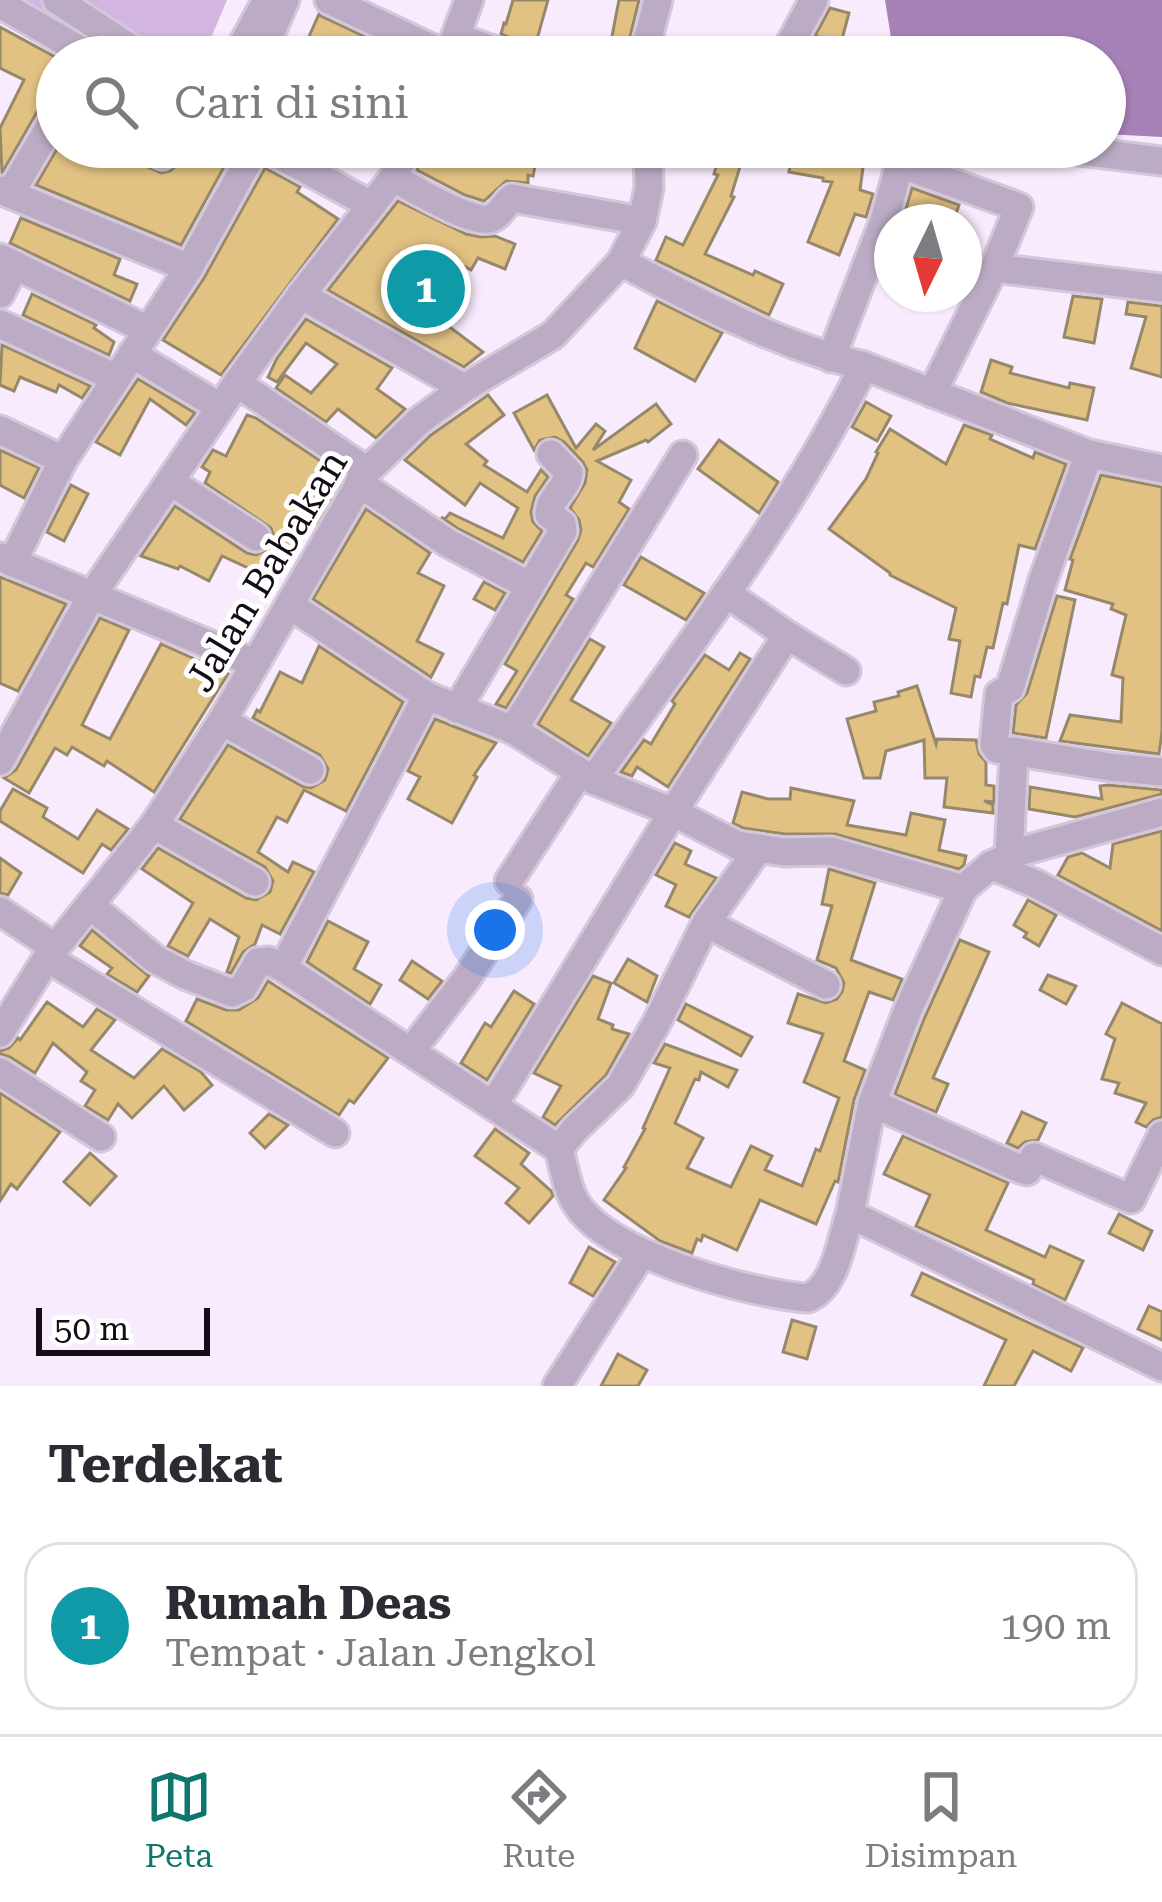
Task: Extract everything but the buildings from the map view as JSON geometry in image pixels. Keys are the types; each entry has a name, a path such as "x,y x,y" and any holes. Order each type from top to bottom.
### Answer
{"street":[{"path":"57,0 112,36"},
{"path":"247,36 267,0"},
{"path":"269,36 285,0"},
{"path":"329,0 416,36"},
{"path":"455,36 469,0"},
{"path":"649,36 658,0"},
{"path":"794,36 814,0"},
{"path":"0,4 55,36"},
{"path":"36,146 5,192 189,268"},
{"path":"1126,157 1162,161"},
{"path":"248,168 189,268 63,460 6,560 254,663"},
{"path":"300,168 371,205"},
{"path":"0,761 92,595 237,383 398,168"},
{"name":"Jalan Babakan","path":"0,1033 51,952 154,825 222,721 363,477 419,421 553,335 621,262 642,221 649,168"},
{"path":"831,358 884,221 890,168"},
{"path":"921,168 1019,207 932,393"},
{"path":"393,178 472,218 495,218 512,198 642,221"},
{"path":"0,295 8,261 140,342 220,407"},
{"path":"621,262 739,321 831,358 864,366 1089,454 1162,467"},
{"path":"994,268 1162,288"},
{"path":"301,295 464,388"},
{"path":"0,324 116,378"},
{"path":"411,1051 467,978 514,890 586,776 726,592 836,423 864,366"},
{"path":"237,383 448,544 530,586"},
{"path":"0,430 63,460"},
{"path":"457,709 563,531 549,507 569,473 551,454"},
{"path":"1089,454 1010,688 999,694 994,745 1013,752 1162,772"},
{"path":"513,730 683,455"},
{"path":"171,482 256,538"},
{"path":"726,592 846,671"},
{"path":"291,606 428,696 513,730 586,776 737,845 831,851 963,889"},
{"path":"494,1104 787,635"},
{"path":"283,968 428,696"},
{"path":"222,721 310,770"},
{"path":"1000,861 1013,752"},
{"path":"91,905 155,959 232,993 243,988 258,962 283,968 559,1149 577,1206 604,1230 642,1252 720,1280 808,1298 829,1278 850,1214 872,1102 963,889 1000,861 1059,839 1162,812"},
{"path":"154,825 255,882"},
{"path":"559,1149 620,1086 706,923 758,849"},
{"path":"1000,861 1162,951"},
{"path":"0,910 51,952 335,1133"},
{"path":"706,923 826,985"},
{"path":"0,1072 101,1137"},
{"path":"872,1102 1027,1172 1034,1157 1131,1199 1162,1135"},
{"path":"850,1214 1162,1366"},
{"path":"557,1386 642,1252"}],"shaded area":[{"path":"0,0 227,0 212,36 51,36"},
{"path":"885,0 1162,0 1162,137 1126,135 1126,36 891,36"}],"place":[{"name":"Rumah Deas","path":"426,289"}]}
